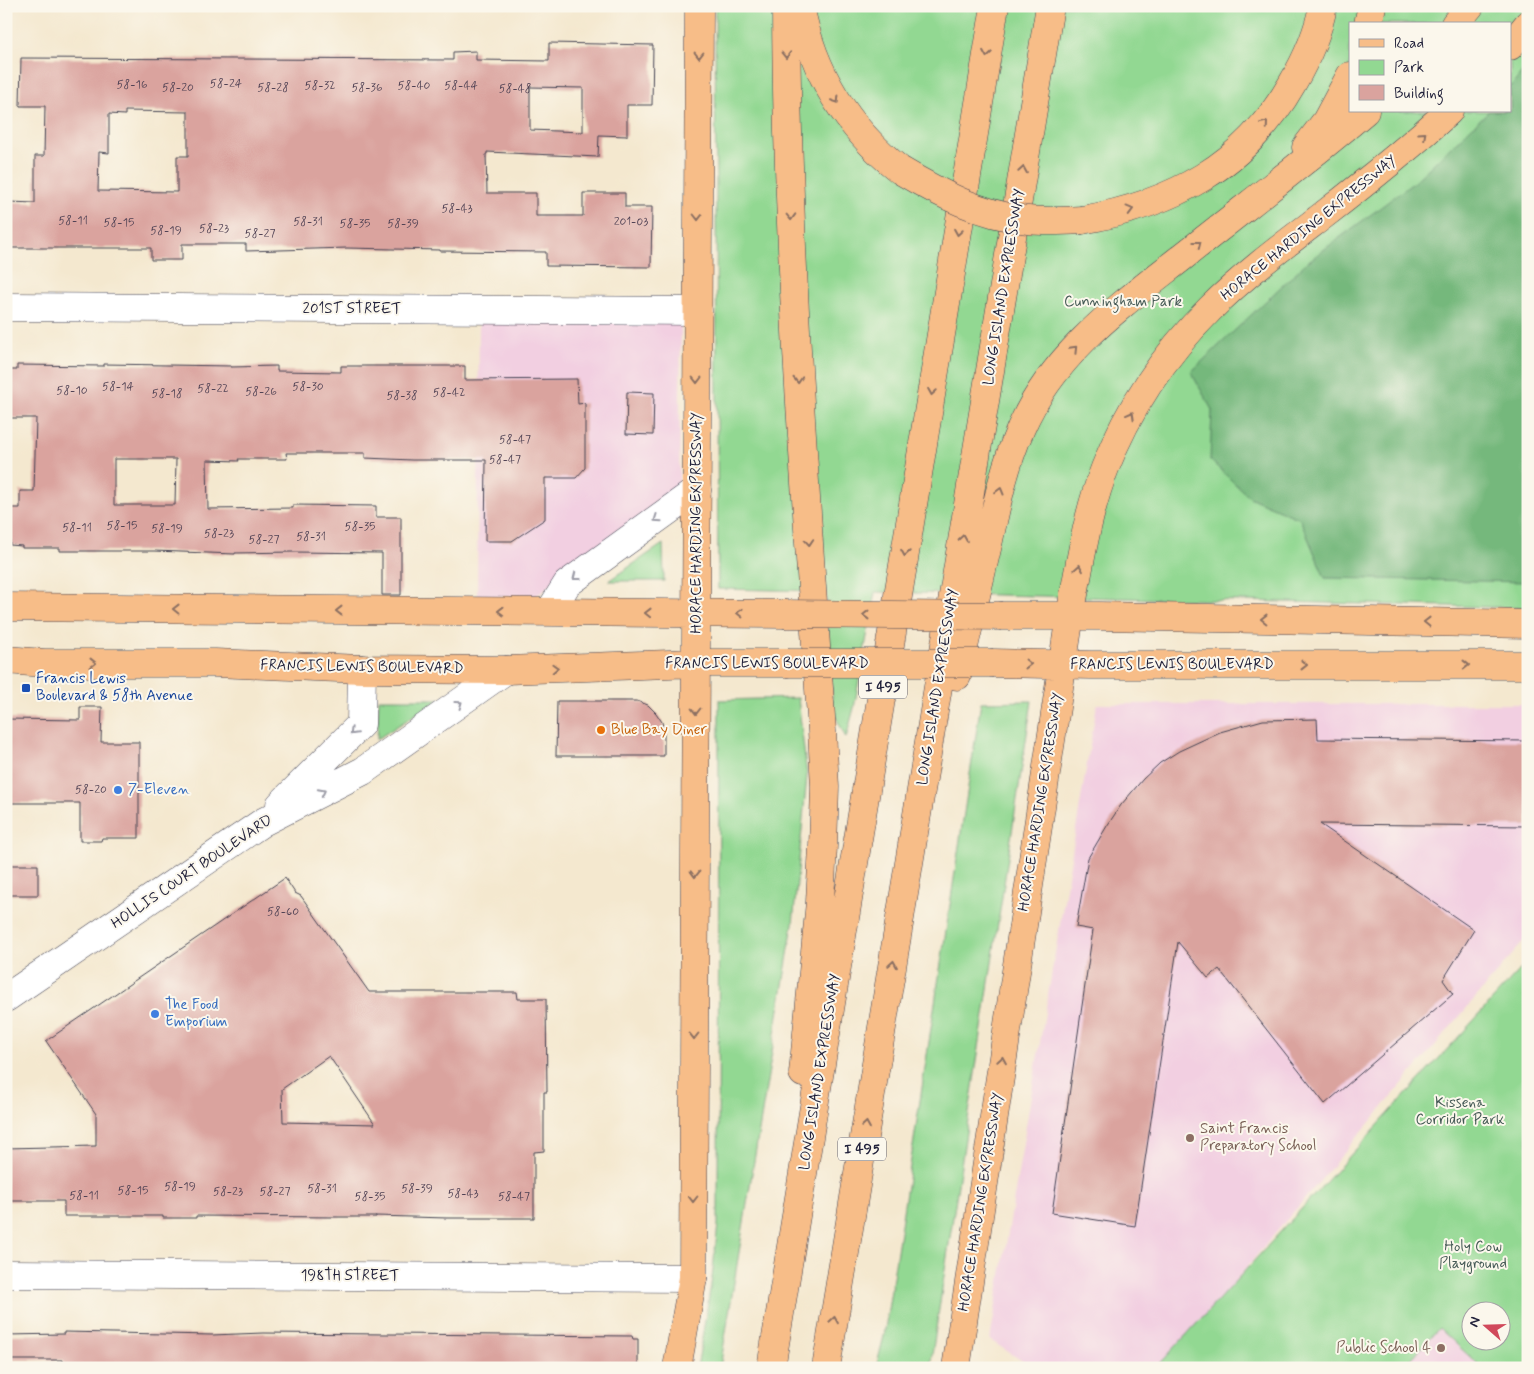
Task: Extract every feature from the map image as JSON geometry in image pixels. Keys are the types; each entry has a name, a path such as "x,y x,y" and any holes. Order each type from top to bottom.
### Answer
{"main road":[{"name":"HORACE HARDING EXPRESSWAY","path":"677,1368 693,1278 699,6"},
{"path":"777,1332 820,902 825,787 796,340 786,6"},
{"path":"800,6 812,51 836,102 868,142 900,170 952,199 978,209 1028,220 1052,221 1082,220 1135,209 1201,180 1232,158 1258,132 1285,96 1314,40 1323,6"},
{"name":"LONG ISLAND EXPRESSWAY","path":"771,1368 995,6"},
{"name":"LONG ISLAND EXPRESSWAY","path":"826,1368 1050,6"},
{"path":"1368,22 1372,6"},
{"path":"1457,22 1470,6"},
{"path":"1512,44 1528,24"},
{"path":"1243,209 1306,148 1326,121 1349,78"},
{"path":"898,931 1000,492 1021,428 1036,399 1053,372 1078,344 1122,305 1365,112"},
{"name":"HORACE HARDING EXPRESSWAY","path":"956,1368 1070,616 1089,517 1104,469 1138,401 1161,367 1210,308 1240,281 1381,170 1448,112"},
{"path":"6,607 1070,616 1528,624"},
{"name":"FRANCIS LEWIS BOULEVARD","path":"6,660 44,663 215,663 362,669 506,670 696,663 1528,665"}],"street":[{"name":"201ST STREET","path":"6,308 698,311"},
{"path":"550,612 568,584 697,490"},
{"path":"263,822 361,724 362,669"},
{"name":"HOLLIS COURT BOULEVARD","path":"6,998 263,822 363,771 506,670"},
{"name":"198TH STREET","path":"6,1274 693,1278"}],"shaded area":[{"path":"479,322 681,322 679,488 534,597 477,597"},
{"name":"Saint Francis Preparatory School","path":"1097,704 1528,704 1528,936 1161,1368 1033,1368 990,1340"},
{"name":"Public School 4","path":"1439,1328 1462,1349 1462,1352 1465,1352 1482,1368 1403,1368"}],"green space":[{"name":"Cunningham Park","path":"715,6 1528,6 1528,608 875,592 854,708 846,738 833,711 826,591 718,589"},
{"path":"1528,65 1528,582 1325,578 1300,519 1249,497 1210,460 1212,410 1191,372 1306,263 1413,183 1488,112 1512,112 1512,85"},
{"path":"663,544 664,581 608,581"},
{"path":"798,698 807,776 793,924 720,1368 697,1368 712,1278 718,1224 719,700"},
{"path":"379,699 440,699 377,739"},
{"path":"1032,701 930,1368 876,1368 884,1336 981,702"},
{"name":"Kissena Corridor Park","path":"1528,961 1528,1368 1482,1368 1465,1352 1512,1352 1512,1302 1462,1302 1462,1349 1439,1328 1403,1368 1156,1368"}],"building":[{"path":"549,43 653,45 652,105 627,105 627,136 599,135 598,157 487,152 487,193 536,193 536,216 583,216 583,193 625,193 625,207 652,207 651,267 546,266 546,252 347,248 246,251 246,244 182,244 182,260 151,260 151,248 9,248 10,202 35,203 35,156 44,156 45,106 20,106 21,58 453,60 453,52 476,51 476,60 549,61","holes":["530,87 583,88 583,132 530,130","125,111 188,112 188,156 177,156 177,192 98,191 99,152 109,153 109,114 125,115"]},
{"path":"104,364 231,367 277,366 277,371 341,372 341,366 465,366 465,380 577,379 578,404 585,403 585,468 576,478 545,478 545,519 512,541 485,541 486,460 365,458 365,453 286,453 287,459 207,460 208,509 293,508 293,505 376,506 376,517 401,517 401,595 382,595 382,553 293,552 235,554 154,551 60,551 60,548 22,548 22,546 10,545 10,508 20,508 20,491 34,491 36,418 9,418 9,370 17,370 17,365 104,366","holes":["114,459 176,459 175,505 114,505"]},
{"path":"627,392 654,393 653,435 626,434"},
{"path":"557,701 637,701 648,705 662,722 664,756 556,756"},
{"path":"80,707 102,707 101,742 139,742 139,838 102,838 101,841 80,841 80,803 6,803 6,719 80,720"},
{"path":"1317,719 1318,739 1528,741 1528,826 1320,824 1474,930 1443,980 1453,994 1325,1104 1219,969 1208,978 1178,942 1135,1226 1052,1213 1093,930 1076,927 1088,858 1121,805 1143,779 1160,763 1179,751 1220,732 1263,720"},
{"path":"6,865 38,865 38,895 6,895"},
{"path":"285,878 295,893 301,896 369,992 517,992 518,999 546,999 547,1092 544,1092 544,1151 534,1152 534,1218 196,1216 196,1218 163,1218 163,1216 64,1216 64,1201 6,1201 6,1148 96,1146 96,1114 46,1041","holes":["329,1056 375,1124 283,1122 282,1089"]},
{"path":"64,1332 212,1335 263,1333 632,1336 633,1339 638,1339 638,1368 63,1368 63,1360 6,1360 6,1335 64,1334"}],"place":[{"name":"Francis Lewis Boulevard & 58th Avenue","path":"26,688"},
{"name":"Blue Bay Diner","path":"601,730"},
{"name":"7-Eleven","path":"118,790"},
{"name":"The Food Emporium","path":"155,1014"},
{"name":"Saint Francis Preparatory School","path":"1190,1138"},
{"name":"Public School 4","path":"1441,1348"}],"park label":[{"name":"Holy Cow Playground","path":"1473,1256"}]}
